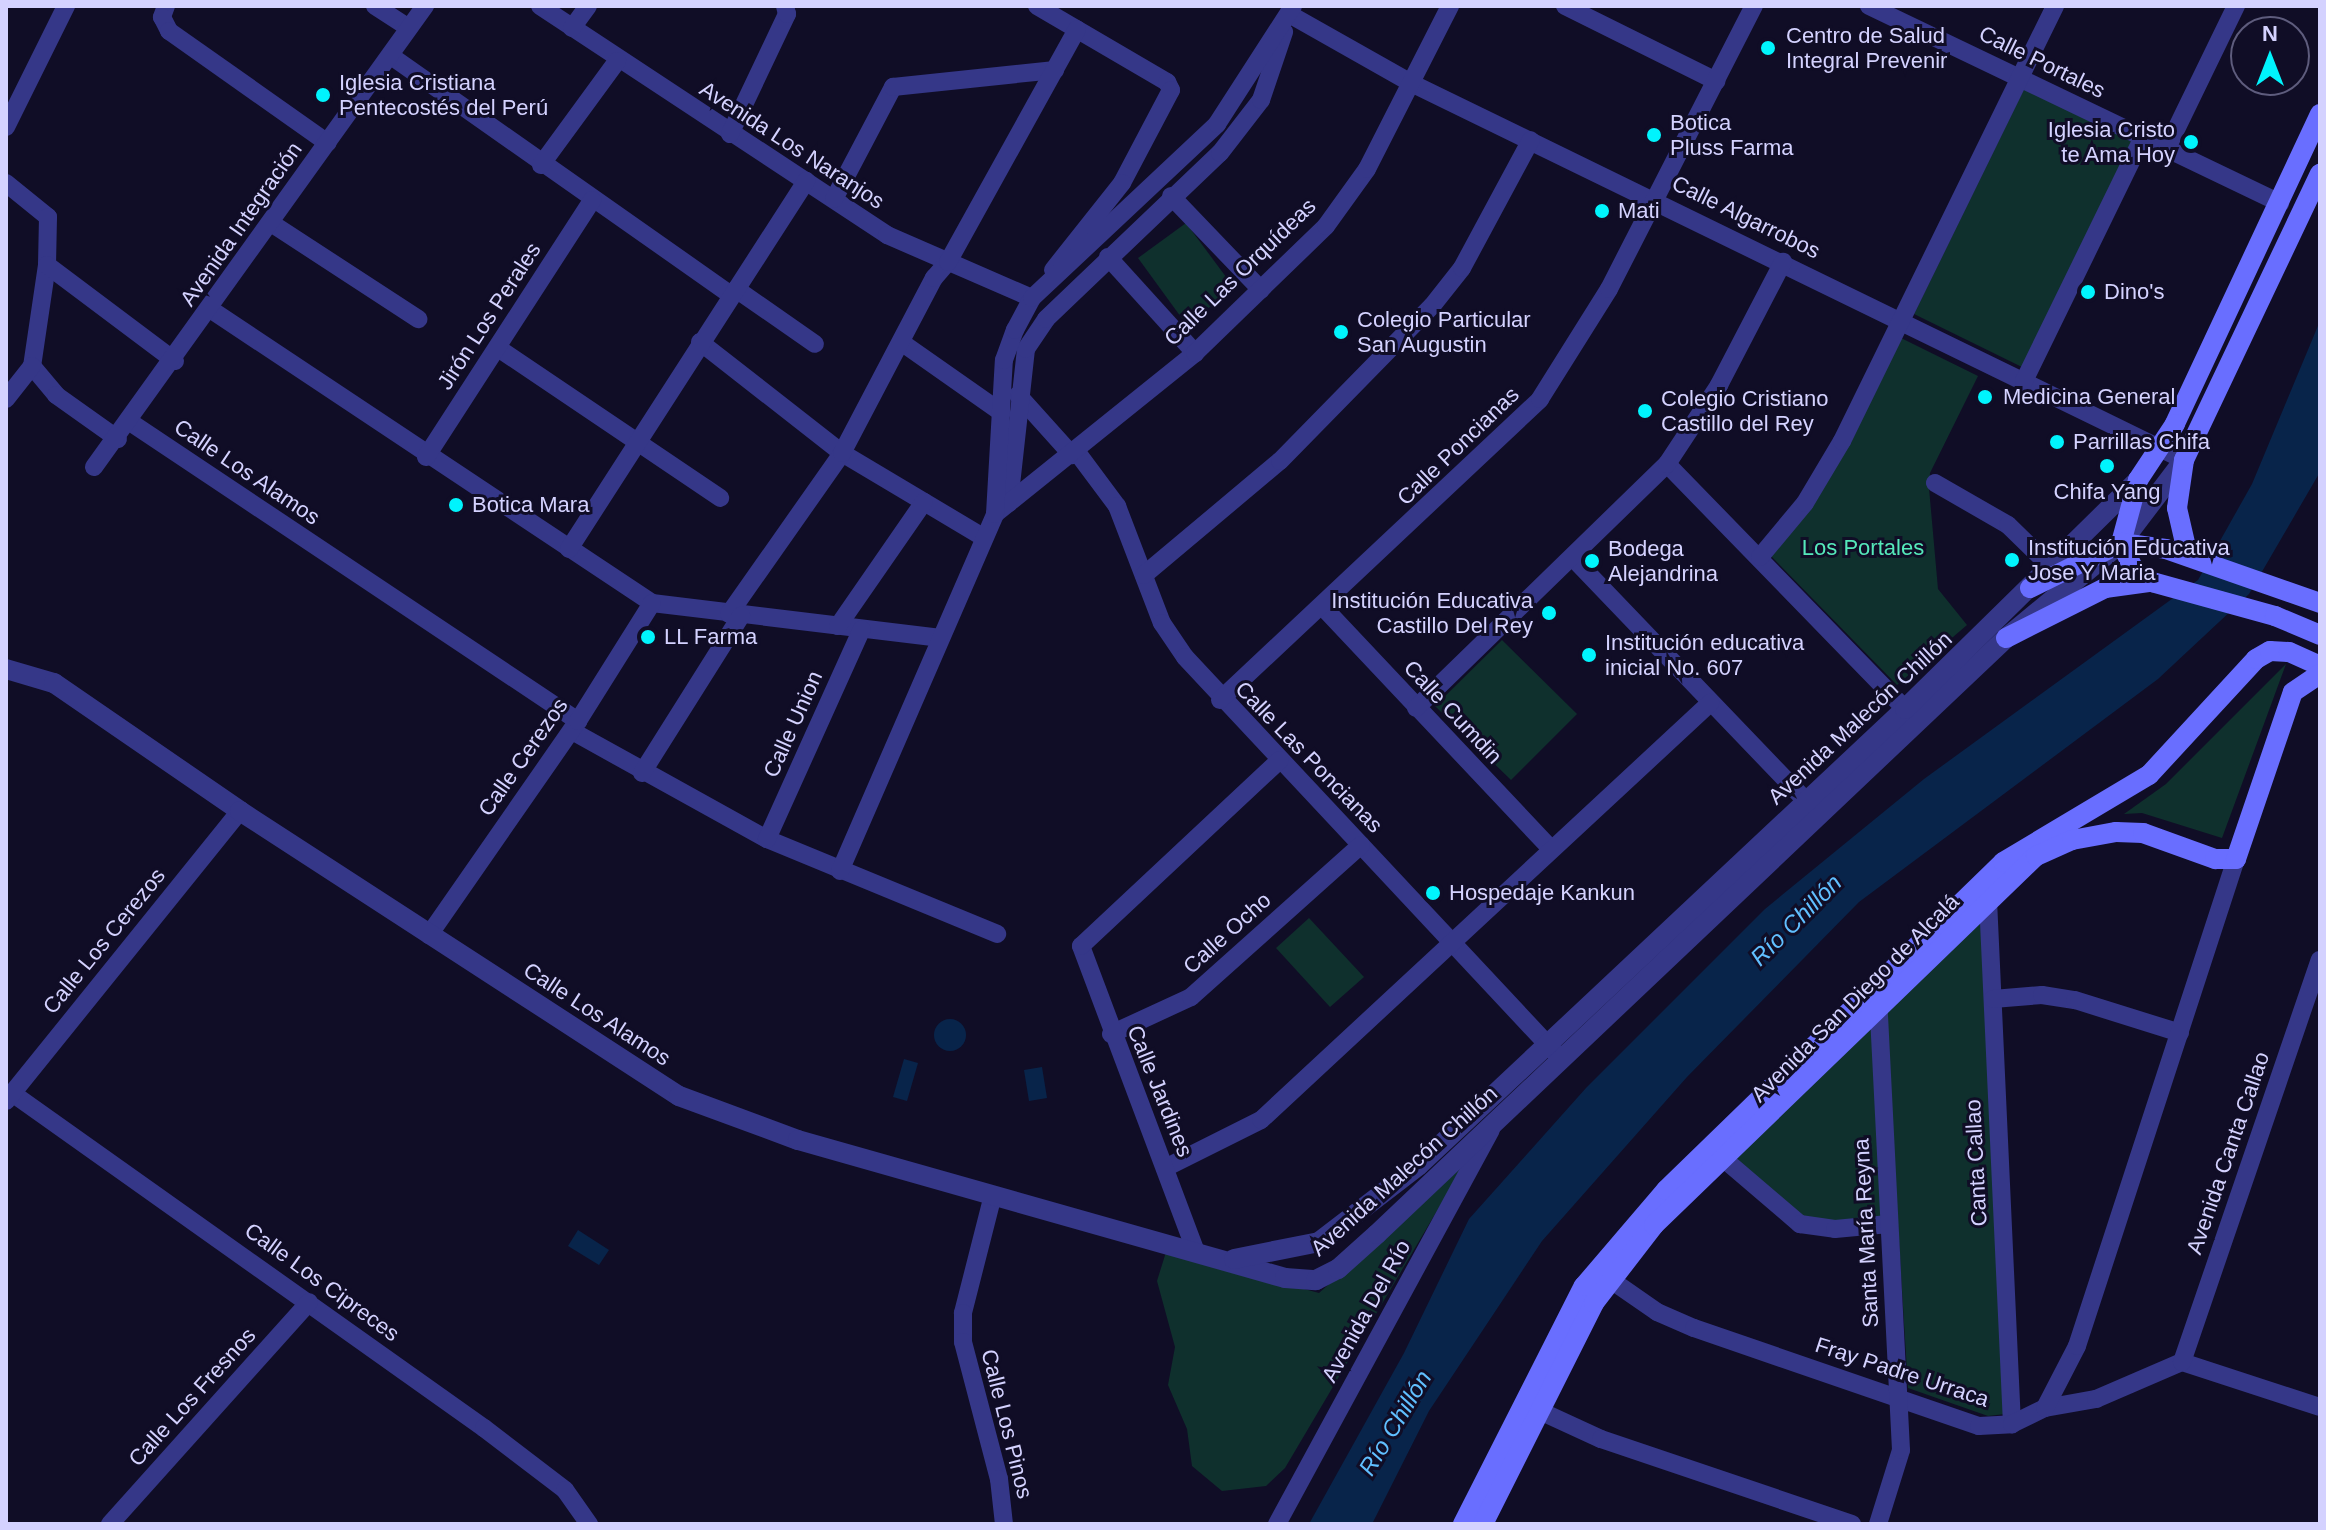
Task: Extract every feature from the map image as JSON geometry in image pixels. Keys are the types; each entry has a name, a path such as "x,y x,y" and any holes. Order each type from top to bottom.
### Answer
{"main road":[{"name":"Avenida Malecón Chillón","path":"2138,480 2160,448 2320,114"},
{"name":"Avenida Malecón Chillón","path":"2184,460 2320,174"},
{"path":"2184,460 2177,508 2188,556"},
{"path":"2138,480 2121,543 2136,574 2152,582 2271,615 2320,635"},
{"path":"2030,588 2121,543 2188,556 2320,603"},
{"path":"2006,638 2105,588 2152,582"},
{"name":"Avenida San Diego de Alcalá","path":"1463,1524 1569,1313 1611,1249 2003,862 2149,775 2256,659 2270,651 2289,652 2320,666"},
{"path":"2236,859 2293,692 2320,674"},
{"name":"Avenida San Diego de Alcalá","path":"1483,1524 1594,1303 1654,1225 1725,1160 2036,856 2096,834 2143,833 2215,859 2236,859"}],"street":[{"path":"6,127 66,6"},
{"path":"375,6 409,28"},
{"name":"Avenida Integración","path":"94,467 175,361 425,6"},
{"name":"Avenida Los Naranjos","path":"540,6 617,61 887,235 1034,296"},
{"path":"572,28 588,6"},
{"path":"1002,508 1002,413 1007,350 1034,296 1122,183 1171,90 1167,82 1037,6"},
{"name":"Calle Las Orquídeas","path":"1002,508 1195,353 1326,226 1367,169 1450,6"},
{"path":"1565,6 1716,81"},
{"name":"Calle Poncianas","path":"1220,700 1323,607 1540,399 1576,349 1754,6"},
{"name":"Calle Portales","path":"1869,6 1904,13 2020,77 2280,203"},
{"path":"1760,557 1805,503 1842,441 1899,319 2055,6"},
{"path":"2167,148 2236,6"},
{"path":"730,134 784,7"},
{"path":"1034,296 1207,135 1238,97 1291,10"},
{"path":"840,871 983,537 1002,508 1022,360 1034,335 1108,257 1220,153 1261,100 1291,10"},
{"name":"Calle Algarrobos","path":"1291,10 1411,83 1656,199 2184,460"},
{"path":"164,12 169,31 328,143"},
{"path":"642,773 735,615 842,453 934,278 948,262 1077,29"},
{"path":"391,56 592,200 815,344"},
{"path":"541,165 617,61"},
{"path":"834,199 893,87 1055,70"},
{"path":"2024,381 2143,137"},
{"path":"1144,575 1280,461 1432,306 1462,268 1531,140"},
{"path":"569,549 639,445 700,342 806,181"},
{"path":"6,183 47,214 47,265 32,366 6,399"},
{"path":"1171,196 1261,290"},
{"name":"Jirón Los Perales","path":"426,457 592,200"},
{"path":"271,223 418,319"},
{"path":"1108,257 1195,353"},
{"path":"1416,708 1575,560 1667,464 1719,385 1783,262"},
{"path":"47,265 175,361"},
{"path":"210,309 426,457 652,603 941,638"},
{"path":"700,342 842,453 983,537"},
{"path":"901,342 1002,413"},
{"path":"498,348 720,498"},
{"path":"32,366 56,395 118,439"},
{"name":"Calle Las Poncianas","path":"1018,395 1074,453 1117,506 1162,623 1220,700 1561,1059"},
{"name":"Calle Los Alamos","path":"130,422 642,773 767,839 997,934"},
{"name":"Avenida Malecón Chillón","path":"1226,1260 1285,1278 1316,1280 1338,1269 2006,638 2121,543 2184,460"},
{"path":"1667,464 1905,709"},
{"name":"Avenida Malecón Chillón","path":"1226,1260 1315,1243 1361,1214 1905,709 2138,480"},
{"path":"1935,483 2008,525 2051,567"},
{"path":"838,626 924,502"},
{"path":"1575,560 1806,801"},
{"name":"Calle Cerezos","path":"429,935 575,726 652,603"},
{"name":"Calle Cumdin","path":"1323,607 1550,848"},
{"name":"Calle Union","path":"767,839 862,629"},
{"name":"Calle Los Alamos","path":"6,669 54,683 240,811 679,1096 798,1140 1226,1260"},
{"path":"1165,1168 1261,1120 1454,943 1550,848 1710,703"},
{"name":"Calle Jardines","path":"1196,1252 1111,1034 1081,946 1280,760"},
{"name":"Calle Los Cerezos","path":"9,1097 240,811"},
{"name":"Calle Ocho","path":"1111,1034 1191,997 1361,845"},
{"path":"2045,1408 2077,1346 2236,859"},
{"name":"Canta Callao","path":"1988,900 2012,1424"},
{"name":"Avenida Canta Callao","path":"2182,1362 2320,960"},
{"name":"Santa María Reyna","path":"1878,984 1901,1397 1901,1450 1878,1524"},
{"path":"1993,999 2042,995 2075,1000 2180,1033"},
{"name":"Calle Los Cipreces","path":"9,1097 309,1302 565,1490 589,1524"},
{"name":"Avenida Del Río","path":"1277,1524 1496,1121"},
{"path":"1725,1160 1800,1224 1835,1229 1889,1224"},
{"name":"Calle Los Pinos","path":"993,1195 963,1313 963,1342 999,1479 1004,1524"},
{"name":"Fray Padre Urraca","path":"1611,1280 1657,1312 1694,1328 1979,1426 2012,1424 2045,1408 2096,1399 2182,1362"},
{"name":"Calle Los Fresnos","path":"110,1524 309,1302"},
{"path":"2182,1362 2320,1407"},
{"path":"1540,1411 1601,1439 1852,1524"}],"green space":[{"path":"2025,87 2138,140 2026,369 1914,314"},
{"path":"1186,223 1235,289 1186,324 1138,258"},
{"name":"Los Portales","path":"1901,338 1978,376 1930,473 1929,488 1938,589 1967,625 1897,685 1771,556"},
{"path":"1502,640 1577,714 1511,780 1435,706"},
{"path":"2286,664 2222,838 2142,813 2124,814 2166,784"},
{"path":"1309,918 1364,977 1330,1007 1276,948"},
{"path":"1981,920 2005,1414 1988,1416 1908,1388 1885,1012"},
{"path":"1873,1024 1883,1219 1804,1221 1733,1161"},
{"path":"1464,1165 1285,1468 1266,1486 1222,1491 1192,1466 1187,1429 1168,1385 1175,1347 1157,1281 1166,1252 1319,1293"}],"water":[{"name":"Río Chillón","path":"2320,321 2320,472 2249,594 2158,679 1859,902 1687,1077 1542,1241 1429,1411 1372,1524 1309,1524 1404,1353 1469,1219 1586,1088 1765,909 1924,779 2198,580 2252,484"},
{"path":"950,1019 961,1024 966,1035 961,1046 950,1051 939,1046 934,1035 939,1024"},
{"path":"904,1059 918,1063 907,1101 893,1097"},
{"path":"1042,1067 1047,1098 1029,1101 1024,1070"},
{"path":"578,1230 609,1250 599,1265 568,1246"}],"place":[{"name":"Centro de Salud Integral Prevenir","path":"1768,48"},
{"name":"Iglesia Cristiana Pentecostés del Perú","path":"323,95"},
{"name":"Botica Pluss Farma","path":"1654,135"},
{"name":"Iglesia Cristo te Ama Hoy","path":"2191,142"},
{"name":"Mati","path":"1602,211"},
{"name":"Dino's","path":"2088,292"},
{"name":"Colegio Particular San Augustin","path":"1341,332"},
{"name":"Medicina General","path":"1985,397"},
{"name":"Colegio Cristiano Castillo del Rey","path":"1645,411"},
{"name":"Parrillas Chifa","path":"2057,442"},
{"name":"Chifa Yang","path":"2107,466"},
{"name":"Botica Mara","path":"456,505"},
{"name":"Institución Educativa Jose Y Maria","path":"2012,560"},
{"name":"Bodega Alejandrina","path":"1592,561"},
{"name":"Institución Educativa Castillo Del Rey","path":"1549,613"},
{"name":"LL Farma","path":"648,637"},
{"name":"Institución educativa inicial No. 607","path":"1589,655"},
{"name":"Hospedaje Kankun","path":"1433,893"}]}
